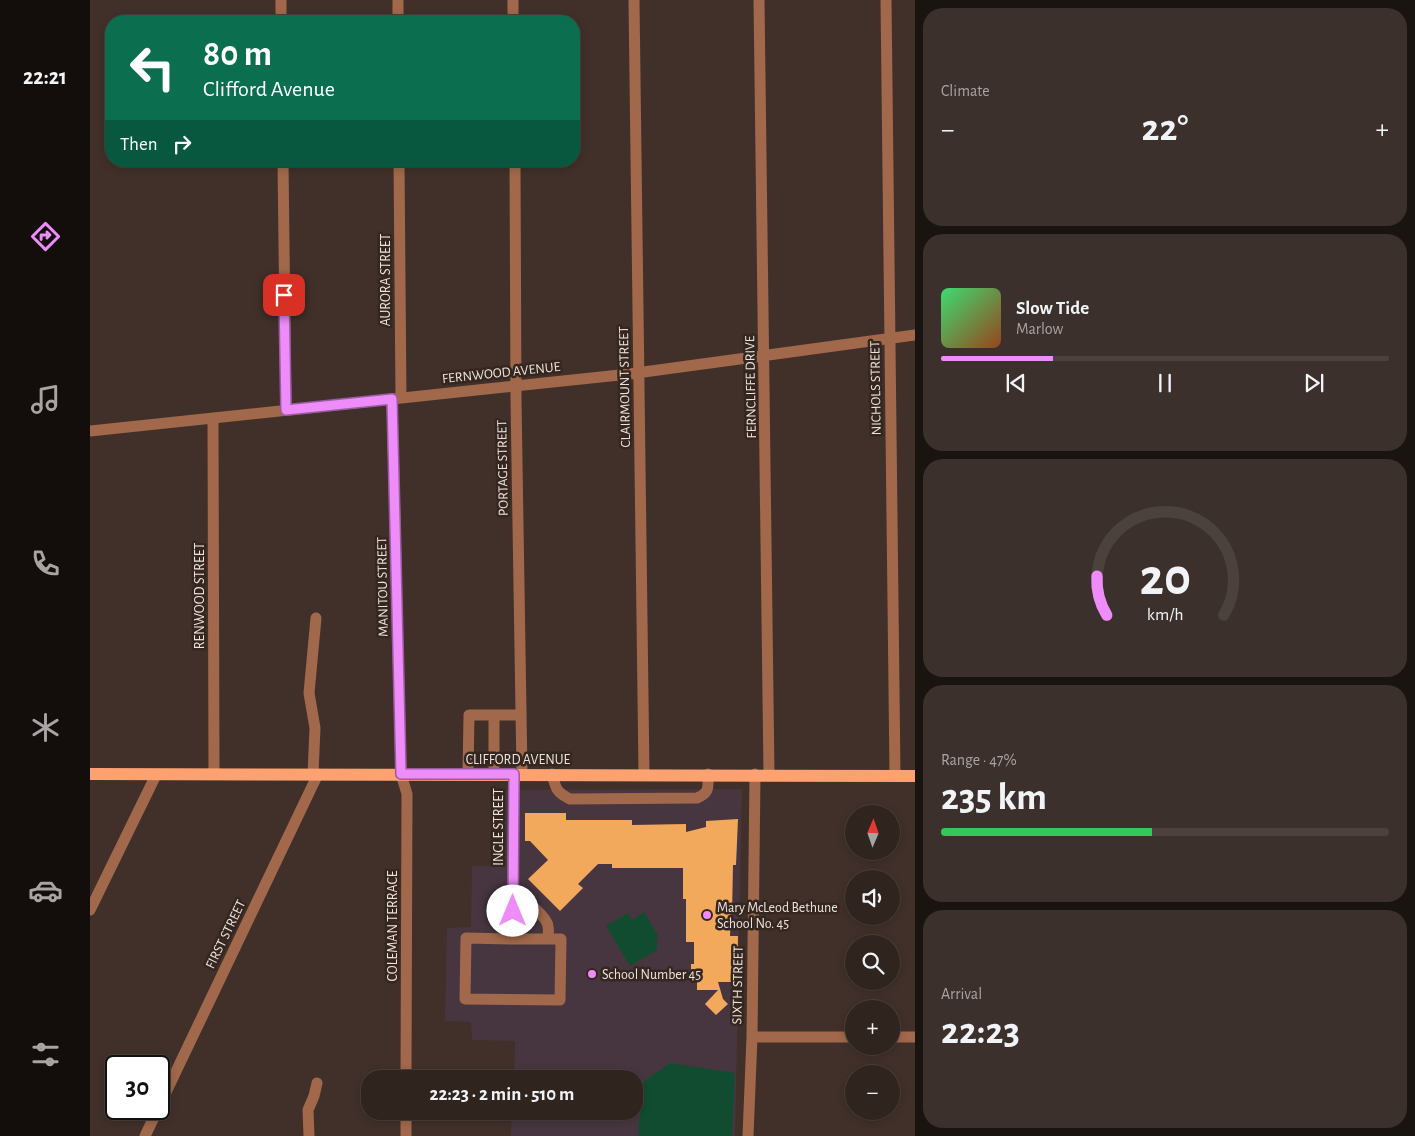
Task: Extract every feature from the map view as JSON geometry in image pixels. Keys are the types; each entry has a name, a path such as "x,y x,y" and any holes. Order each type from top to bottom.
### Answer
{"main road":[{"name":"CLIFFORD AVENUE","path":"90,774 769,774 915,776"}],"street":[{"path":"281,0 281,15"},
{"path":"398,0 398,15"},
{"path":"513,0 514,15"},
{"name":"CLAIRMOUNT STREET","path":"634,0 644,774"},
{"name":"FERNCLIFFE DRIVE","path":"759,0 769,774"},
{"name":"NICHOLS STREET","path":"886,0 895,776"},
{"path":"283,167 286,410"},
{"name":"AURORA STREET","path":"397,398 399,167"},
{"name":"PORTAGE STREET","path":"515,167 521,715 518,774"},
{"name":"FERNWOOD AVENUE","path":"90,431 638,373 915,335"},
{"name":"MANITOU STREET","path":"397,398 401,774"},
{"name":"RENWOOD STREET","path":"213,418 214,774"},
{"path":"316,618 309,693 315,728 316,774"},
{"path":"468,774 469,715 521,715"},
{"path":"494,715 494,774"},
{"path":"90,910 156,774"},
{"name":"FIRST STREET","path":"170,1083 316,774"},
{"name":"COLEMAN TERRACE","path":"401,774 407,794 406,1070"},
{"name":"INGLE STREET","path":"512,939 518,774"},
{"path":"552,774 556,789 570,800 697,798 704,795 708,790 708,774"},
{"name":"SIXTH STREET","path":"748,1136 752,1037 754,774"},
{"path":"513,892 525,900 543,918 548,925 548,939"},
{"path":"466,938 512,939 561,939 560,1000 465,999 466,938"},
{"path":"752,1037 845,1037"},
{"path":"900,1037 915,1037"},
{"path":"309,1136 308,1110 317,1083"},
{"name":"FIRST STREET","path":"145,1136 152,1120"},
{"path":"406,1120 406,1136"}],"shaded area":[{"name":"School Number 45","path":"742,789 735,1136 511,1136 512,1120 643,1120 643,1070 514,1070 515,1041 472,1040 471,1022 445,1021 447,928 471,927 472,866 502,866 503,790"}],"green space":[{"path":"644,912 659,937 657,939 657,950 630,966 606,926 628,913 632,920"},
{"path":"670,1063 735,1073 732,1136 640,1136 638,1132 639,1120 643,1120 644,1081"}],"building":[{"name":"Mary McLeod Bethune School No. 45","path":"525,813 566,813 566,820 632,820 632,825 686,824 686,832 706,827 706,821 738,819 736,865 733,865 730,936 738,936 737,982 718,982 723,999 728,1004 716,1015 705,1004 718,990 697,990 697,982 691,982 691,964 694,964 694,942 686,942 686,899 683,899 683,868 612,868 612,864 598,864 578,884 583,888 560,911 528,879 548,860 530,841 525,841"}],"place":[{"name":"Mary McLeod Bethune School No. 45","path":"707,915"},
{"name":"School Number 45","path":"592,974"}],"route":[{"path":"284,295 286,410 392,399 401,774 514,774 513,911"}]}
